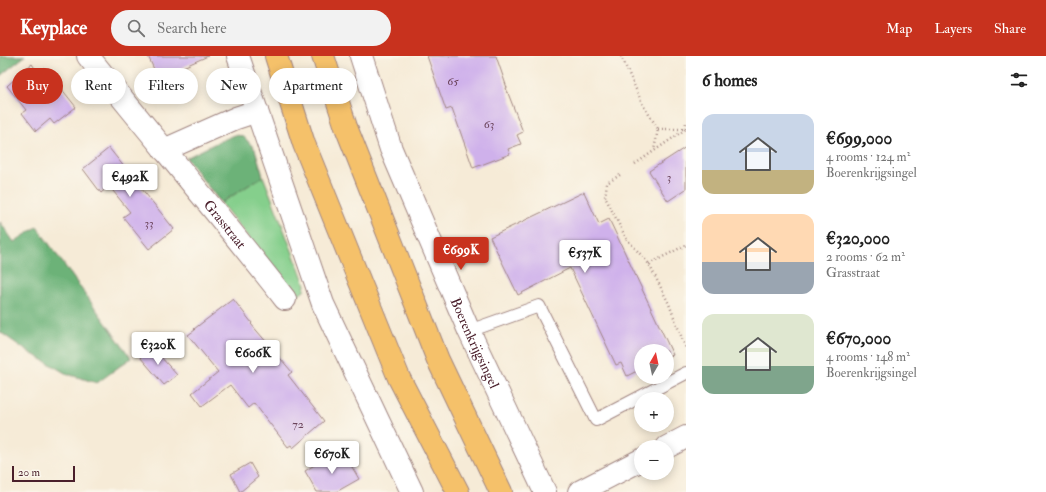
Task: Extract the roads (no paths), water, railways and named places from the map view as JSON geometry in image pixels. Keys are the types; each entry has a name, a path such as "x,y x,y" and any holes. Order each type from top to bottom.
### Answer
{"highway":[{"path":"276,56 304,144 399,378 458,492"},
{"path":"323,56 346,127 438,360 501,492"}],"street":[{"name":"Grasstraat","path":"88,56 164,150 226,223 285,299"},
{"path":"238,56 323,304 412,492"},
{"name":"Boerenkrijgsingel","path":"361,56 391,148 469,331 545,492"},
{"path":"164,150 236,118 257,111"},
{"path":"674,443 686,437"},
{"path":"579,492 634,464"}],"lane":[{"path":"469,331 538,306 596,420 686,373"}]}
